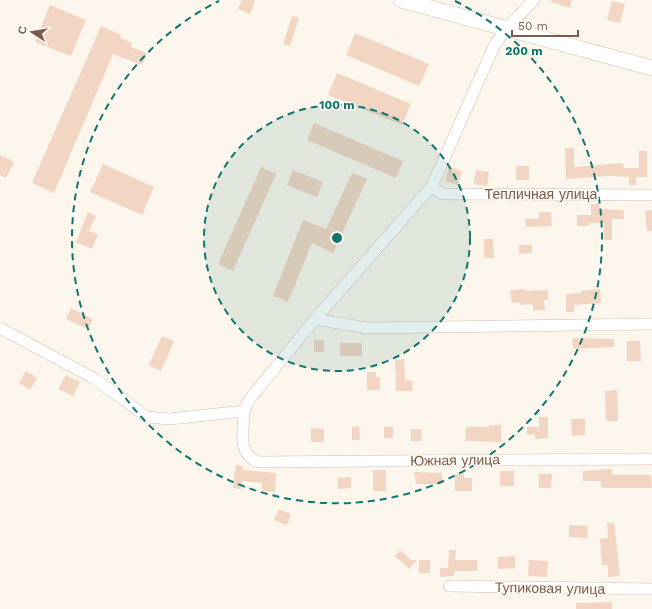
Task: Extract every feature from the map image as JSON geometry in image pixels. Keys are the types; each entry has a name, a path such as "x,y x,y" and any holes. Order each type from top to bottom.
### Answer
{"street":[{"path":"400,0 652,68"},
{"path":"0,328 95,379 147,417 170,419 244,411 249,400 315,319 432,186 494,46 506,29 534,0"},
{"name":"Тепличная улица","path":"432,186 442,194 652,195"},
{"path":"315,319 367,328 652,324"},
{"name":"Южная улица","path":"244,411 243,448 247,456 258,462 652,459"},
{"name":"Тупиковая улица","path":"449,586 652,589"}],"building":[{"path":"242,0 255,0 250,14 238,9"},
{"path":"551,0 572,0 570,8 551,2"},
{"path":"612,1 625,4 620,23 607,20"},
{"path":"50,5 86,20 71,56 35,42"},
{"path":"292,16 299,18 290,46 283,44"},
{"path":"101,26 121,35 120,38 132,43 131,47 147,53 142,65 113,54 54,193 32,183"},
{"path":"355,33 429,64 419,86 346,55"},
{"path":"337,73 411,104 402,125 328,95"},
{"path":"314,123 403,161 396,178 307,140"},
{"path":"565,148 574,148 574,167 623,163 624,168 639,168 639,151 647,151 647,177 636,177 636,185 629,185 629,177 609,176 566,179"},
{"path":"0,155 14,162 6,178 0,175"},
{"path":"103,164 154,187 142,215 90,192"},
{"path":"516,166 529,166 529,180 516,180"},
{"path":"261,167 276,174 233,271 218,264"},
{"path":"449,167 462,171 458,185 445,181"},
{"path":"293,170 323,182 317,197 287,185"},
{"path":"476,170 489,172 487,186 474,184"},
{"path":"352,173 367,179 333,253 312,243 288,302 273,296 303,220 326,229"},
{"path":"591,204 599,204 599,209 624,210 624,219 612,219 612,240 604,240 604,223 589,223 589,226 577,226 577,215 591,215"},
{"path":"652,210 652,231 647,231 645,211"},
{"path":"88,212 96,216 89,231 98,234 92,249 76,242"},
{"path":"539,212 551,212 552,226 526,227 525,219 539,219"},
{"path":"484,239 493,239 494,258 484,258"},
{"path":"519,245 532,245 532,253 519,254"},
{"path":"525,289 525,291 548,290 548,300 544,300 545,310 533,311 533,304 520,305 520,302 512,303 510,290"},
{"path":"600,289 601,303 574,305 574,312 566,312 566,294"},
{"path":"71,308 93,319 88,329 66,319"},
{"path":"162,336 174,341 161,371 149,365"},
{"path":"572,338 614,339 614,347 573,349"},
{"path":"314,340 324,340 324,352 314,352"},
{"path":"627,341 640,341 641,361 627,361"},
{"path":"340,343 362,343 362,356 340,356"},
{"path":"404,359 405,380 413,381 412,391 396,391 395,360"},
{"path":"26,371 37,378 30,390 19,383"},
{"path":"367,372 376,372 376,377 380,377 380,390 367,390"},
{"path":"66,375 80,382 73,396 58,389"},
{"path":"617,390 618,421 606,421 605,391"},
{"path":"539,417 548,417 548,438 535,439 535,434 527,435 527,427 539,427"},
{"path":"571,419 585,419 585,435 572,436"},
{"path":"489,425 501,425 501,442 465,441 466,427 489,427"},
{"path":"359,426 360,440 352,440 352,427"},
{"path":"384,427 393,427 393,438 384,438"},
{"path":"311,428 324,429 324,442 311,442"},
{"path":"411,429 421,429 422,441 411,441"},
{"path":"236,465 243,466 243,470 276,473 275,492 262,491 262,483 242,481 241,489 233,488"},
{"path":"612,469 612,475 651,475 652,488 608,488 601,487 601,481 583,481 583,471"},
{"path":"373,470 386,470 386,491 373,491"},
{"path":"500,471 514,471 514,486 500,486"},
{"path":"414,472 442,473 442,484 416,484"},
{"path":"455,474 464,474 464,478 472,478 472,491 455,491"},
{"path":"539,474 552,474 551,488 539,488"},
{"path":"351,477 351,488 338,489 338,478"},
{"path":"279,509 291,514 287,525 274,520"},
{"path":"607,523 614,523 620,576 608,577 608,565 602,565 600,539 608,538"},
{"path":"569,525 588,526 587,538 569,537"},
{"path":"400,550 411,560 417,560 409,569 395,556"},
{"path":"449,550 456,550 455,560 477,560 477,571 454,571 454,576 440,577 440,568 448,568"},
{"path":"515,556 515,568 498,569 498,557"},
{"path":"419,560 430,560 430,573 419,573"},
{"path":"529,560 548,561 547,577 528,576"},
{"path":"612,602 612,609 576,609 576,603"}]}
